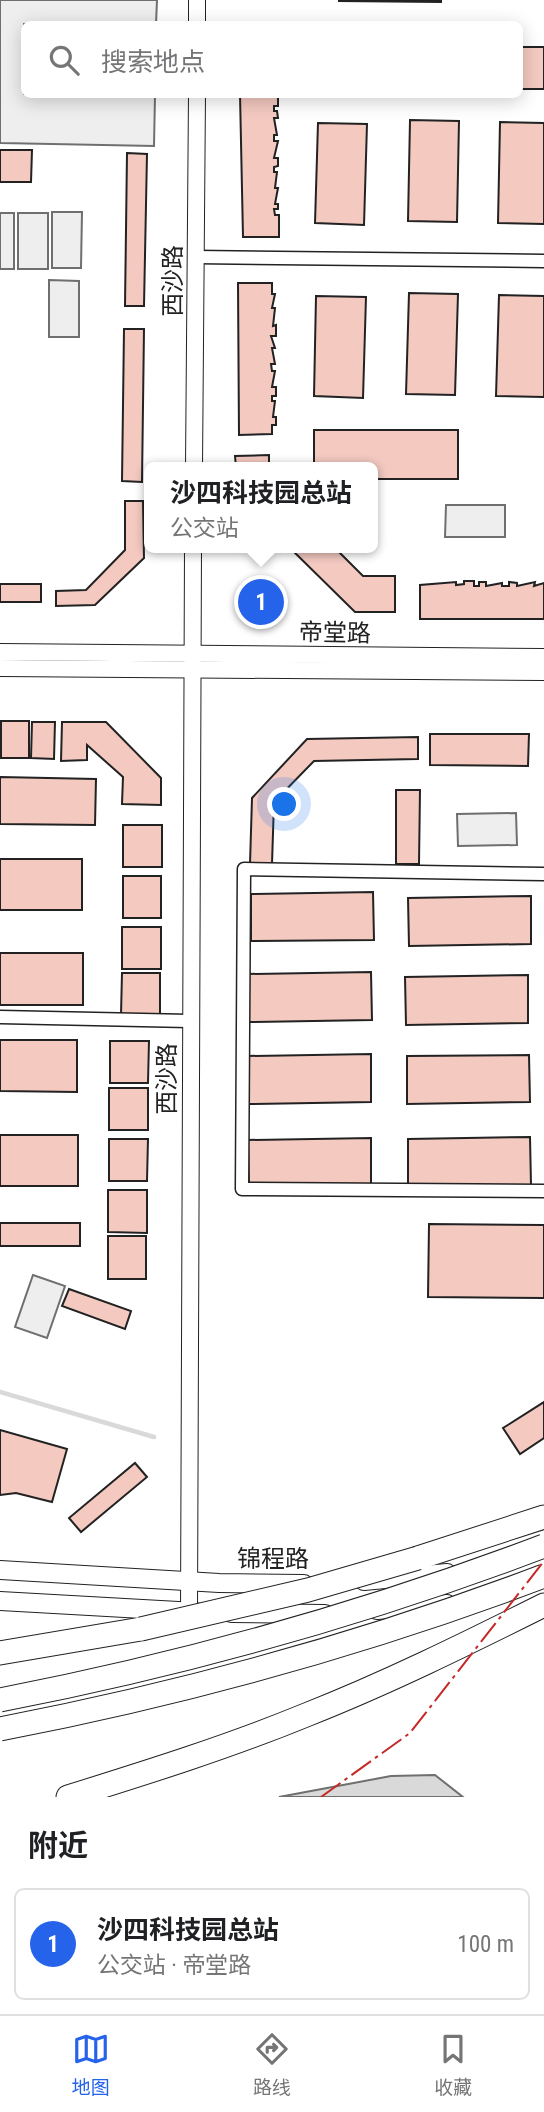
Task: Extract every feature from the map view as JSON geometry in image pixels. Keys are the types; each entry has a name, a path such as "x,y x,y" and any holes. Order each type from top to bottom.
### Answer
{"highway":[{"path":"0,1653 141,1629 253,1604 363,1575 544,1517"},
{"path":"0,1700 129,1673 278,1635 425,1589 544,1546"},
{"path":"0,1729 286,1662 434,1616 544,1576"},
{"path":"68,1797 186,1760 306,1716 423,1665 544,1605"},
{"path":"0,1735 60,1717"}],"main road":[{"name":"锦程路","path":"0,1570 188,1581 326,1584 423,1576 544,1557"},
{"path":"0,1601 271,1615 328,1614 426,1607 544,1588"}],"street":[{"path":"197,0 197,21"},
{"name":"西沙路","path":"194,462 197,98"},
{"path":"196,257 544,261"},
{"name":"西沙路","path":"189,1611 189,1021 193,553"},
{"name":"帝堂路","path":"0,652 544,657"},
{"name":"帝堂路","path":"0,668 544,672"},
{"path":"544,874 244,869 242,1189 544,1191"},
{"path":"0,1017 189,1021"}],"shaded area":[{"path":"0,0 157,0 156,21 21,21 21,98 155,98 154,146 0,143"},
{"path":"52,212 82,212 81,268 52,268"},
{"path":"0,213 14,213 14,269 0,269"},
{"path":"18,213 48,213 48,269 18,269"},
{"path":"49,280 79,281 79,337 49,337"},
{"path":"446,505 505,505 505,537 445,537"},
{"path":"516,813 517,845 458,846 457,814"},
{"path":"33,1275 65,1286 47,1338 15,1327"},
{"path":"435,1775 463,1797 279,1797 391,1776"}],"building":[{"path":"441,0 441,2 339,1"},
{"path":"523,47 544,47 544,89 523,89"},
{"path":"240,98 278,98 278,106 274,106 278,118 274,118 277,135 274,135 274,141 278,141 274,158 278,158 278,166 274,167 274,172 277,172 275,204 278,204 278,209 274,209 275,215 279,215 279,237 243,237"},
{"path":"410,120 459,121 457,222 408,221"},
{"path":"500,122 544,123 544,224 498,223"},
{"path":"318,123 367,124 364,225 315,223"},
{"path":"0,150 32,150 31,182 0,182"},
{"path":"127,153 147,154 144,306 125,306"},
{"path":"238,283 272,283 272,294 275,294 272,308 275,308 273,326 276,325 276,336 271,336 275,348 272,348 275,364 271,364 272,371 275,371 272,387 276,387 276,396 272,396 272,401 275,401 273,417 276,417 276,425 272,425 272,434 239,435"},
{"path":"409,293 458,294 455,395 406,394"},
{"path":"499,295 544,296 544,397 496,396"},
{"path":"316,296 366,297 363,398 314,396"},
{"path":"124,329 144,329 142,482 122,481"},
{"path":"314,430 458,430 458,479 378,479 378,462 314,462"},
{"path":"269,455 269,462 236,462 235,456"},
{"path":"125,501 143,501 144,558 95,605 56,606 56,591 86,590 125,550"},
{"path":"295,553 340,553 363,576 395,576 395,612 355,612"},
{"path":"464,581 474,581 474,586 479,586 479,582 486,582 486,586 502,583 502,586 509,586 509,582 517,583 517,586 544,583 544,619 420,619 420,585 456,582 456,585 464,584"},
{"path":"0,584 41,584 41,602 0,602"},
{"path":"1,721 29,721 29,758 1,758"},
{"path":"32,722 55,722 54,759 31,758"},
{"path":"62,722 106,722 161,778 161,805 122,804 123,777 87,745 87,760 61,761"},
{"path":"430,734 529,734 528,766 430,765"},
{"path":"418,737 418,759 314,761 274,802 272,864 250,864 252,798 307,739"},
{"path":"0,777 96,779 95,825 0,824"},
{"path":"396,790 420,790 419,864 396,864"},
{"path":"123,825 162,825 162,867 123,867"},
{"path":"0,859 82,859 82,910 0,910"},
{"path":"123,876 161,876 161,918 123,918"},
{"path":"373,892 374,940 251,941 251,894"},
{"path":"531,896 531,944 409,946 408,898"},
{"path":"122,927 161,927 161,969 122,969"},
{"path":"0,953 83,953 83,1005 0,1005"},
{"path":"371,972 372,1020 249,1022 248,974"},
{"path":"122,973 160,973 160,1016 121,1015"},
{"path":"528,975 528,1023 406,1025 405,977"},
{"path":"0,1040 77,1040 77,1092 0,1091"},
{"path":"110,1041 149,1041 148,1083 110,1083"},
{"path":"371,1054 371,1102 249,1104 248,1056"},
{"path":"529,1055 530,1102 407,1104 407,1056"},
{"path":"109,1088 148,1088 148,1130 109,1130"},
{"path":"0,1135 78,1135 78,1186 0,1186"},
{"path":"530,1137 531,1185 408,1187 408,1139"},
{"path":"371,1138 371,1186 249,1188 248,1140"},
{"path":"109,1139 148,1139 147,1181 109,1181"},
{"path":"108,1190 147,1190 147,1233 108,1232"},
{"path":"0,1223 80,1223 80,1246 0,1246"},
{"path":"429,1224 544,1225 544,1298 428,1297"},
{"path":"108,1236 146,1236 146,1279 108,1279"},
{"path":"69,1289 131,1311 125,1329 62,1306"},
{"path":"544,1402 544,1438 520,1454 503,1428"},
{"path":"0,1430 67,1449 52,1502 16,1493 0,1495"},
{"path":"135,1463 147,1477 81,1532 69,1518"}],"waterway":[{"path":"0,1392 154,1437"}],"power":[{"path":"321,1797 410,1733 544,1561"}],"place":[{"name":"沙四科技园总站","path":"261,602"}]}
